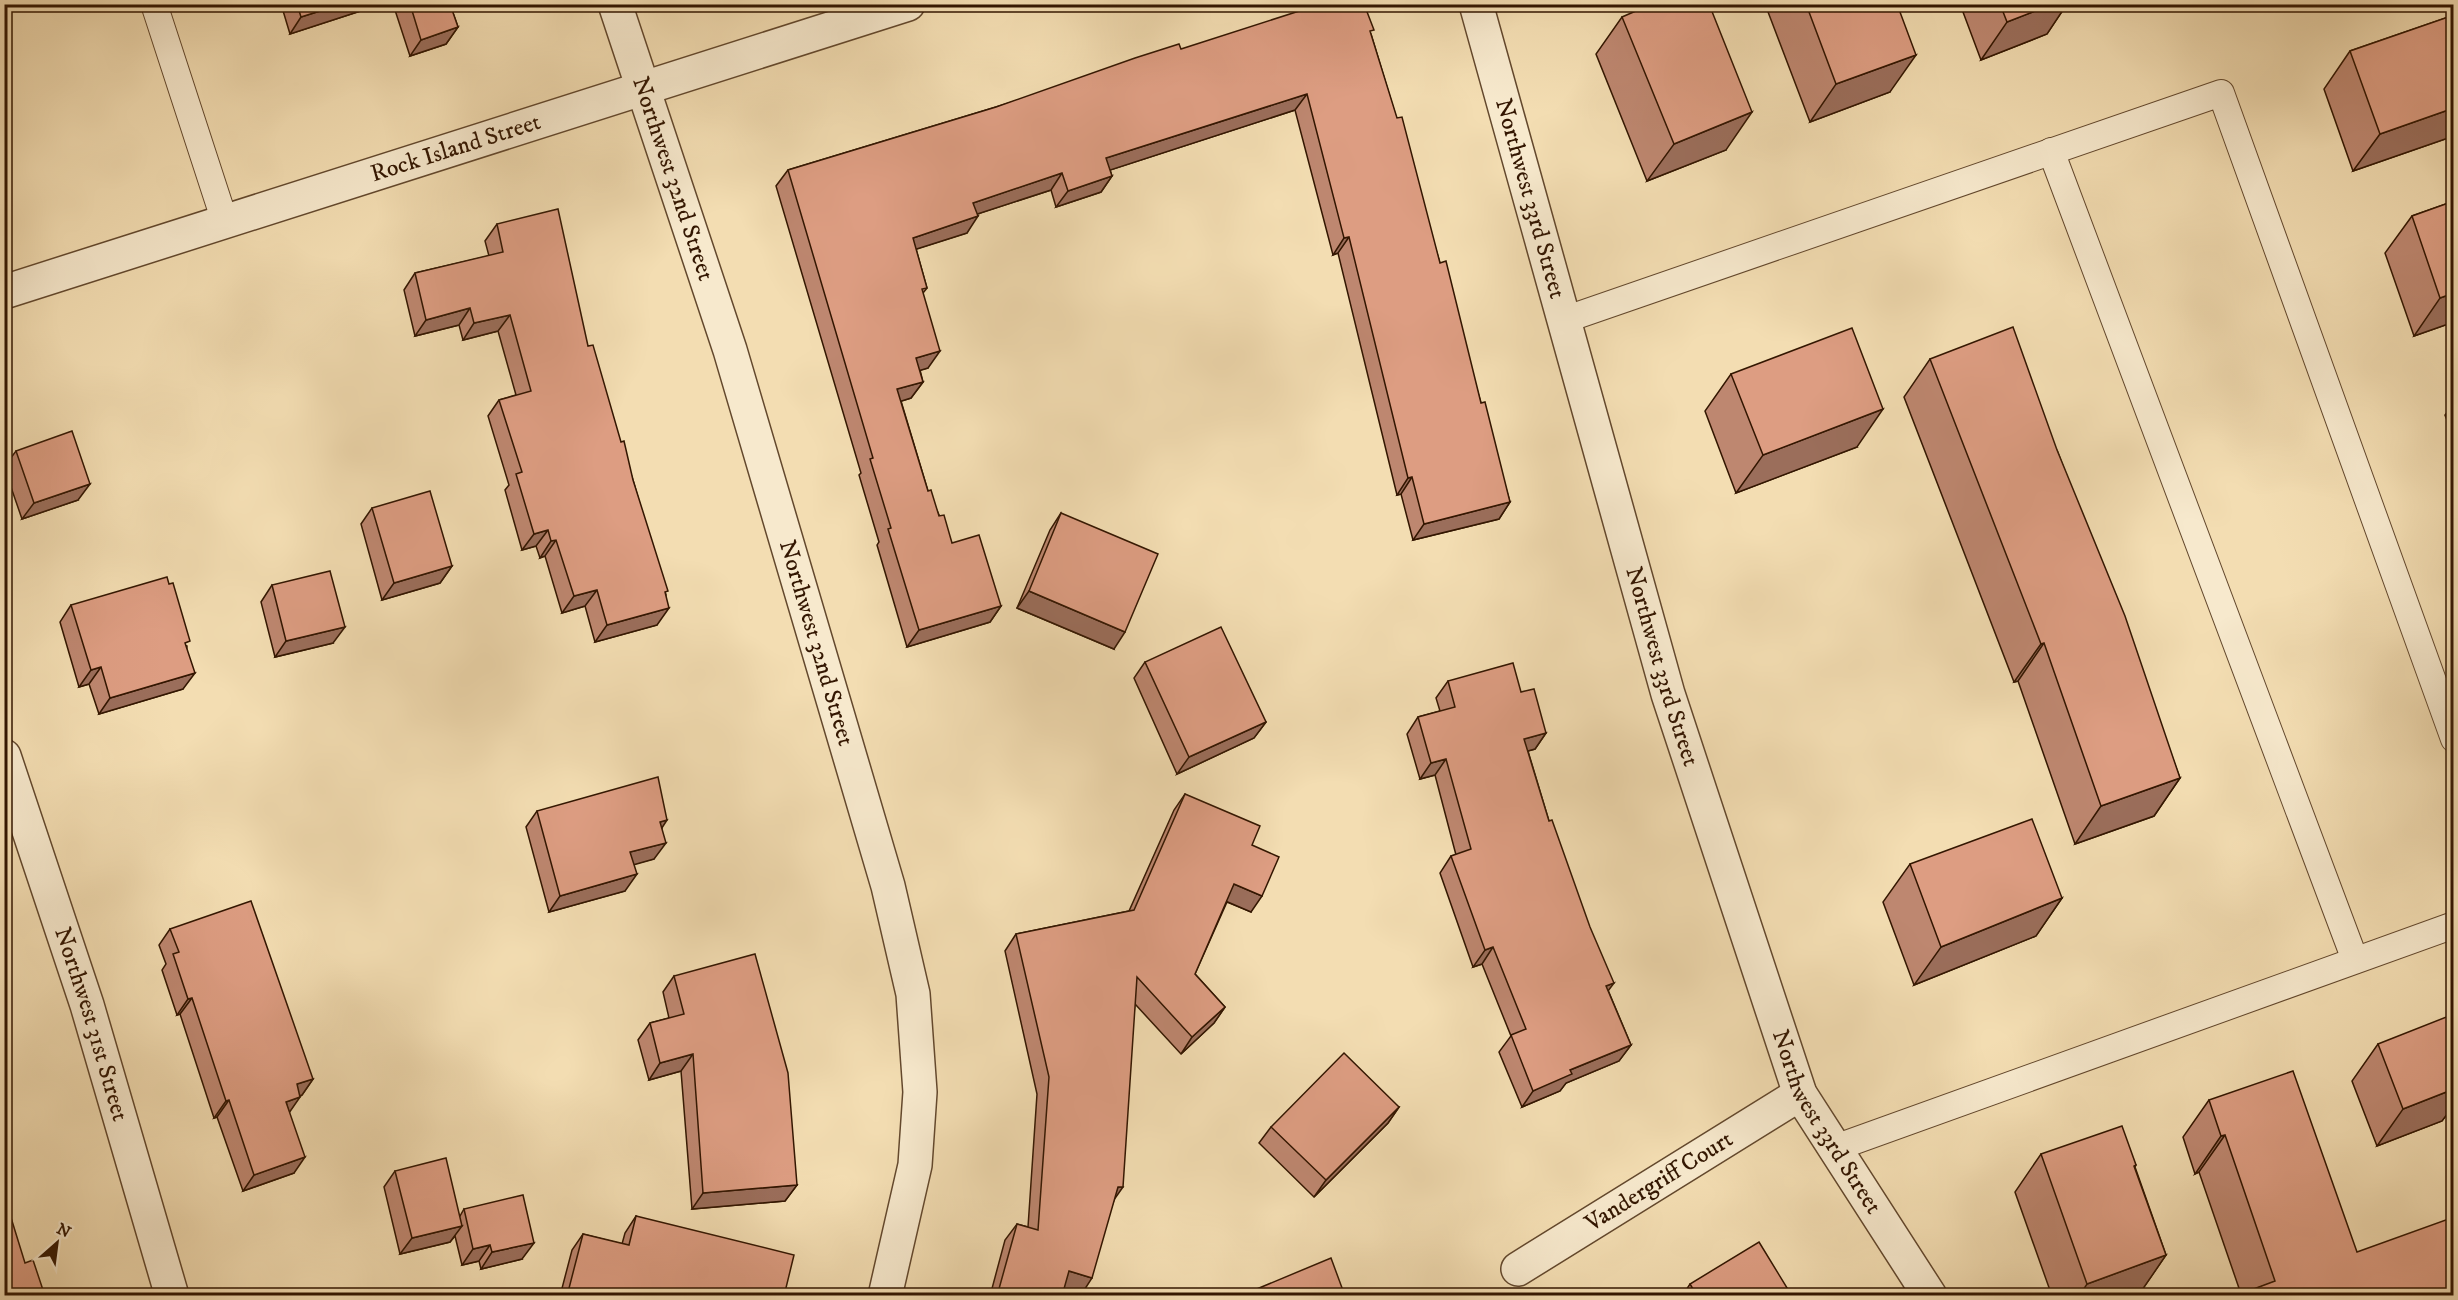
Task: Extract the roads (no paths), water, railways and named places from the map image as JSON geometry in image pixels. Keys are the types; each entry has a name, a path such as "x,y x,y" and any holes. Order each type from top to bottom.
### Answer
{"street":[{"name":"Northwest 32nd Street","path":"615,4 730,350 888,886 913,994 920,1092 915,1165 885,1296"},
{"name":"Rock Island Street","path":"4,292 908,4"},
{"name":"Northwest 33rd Street","path":"1476,4 1668,694 1800,1094 1930,1296"},
{"name":"Northwest 31st Street","path":"4,756 87,1005 172,1296"},
{"name":"Vandergriff Court","path":"1518,1269 1800,1094"}],"lane":[{"path":"154,4 225,222"},
{"path":"1564,320 2222,93 2454,739"},
{"path":"2050,151 2355,960"},
{"path":"1835,1148 2454,925"}]}
